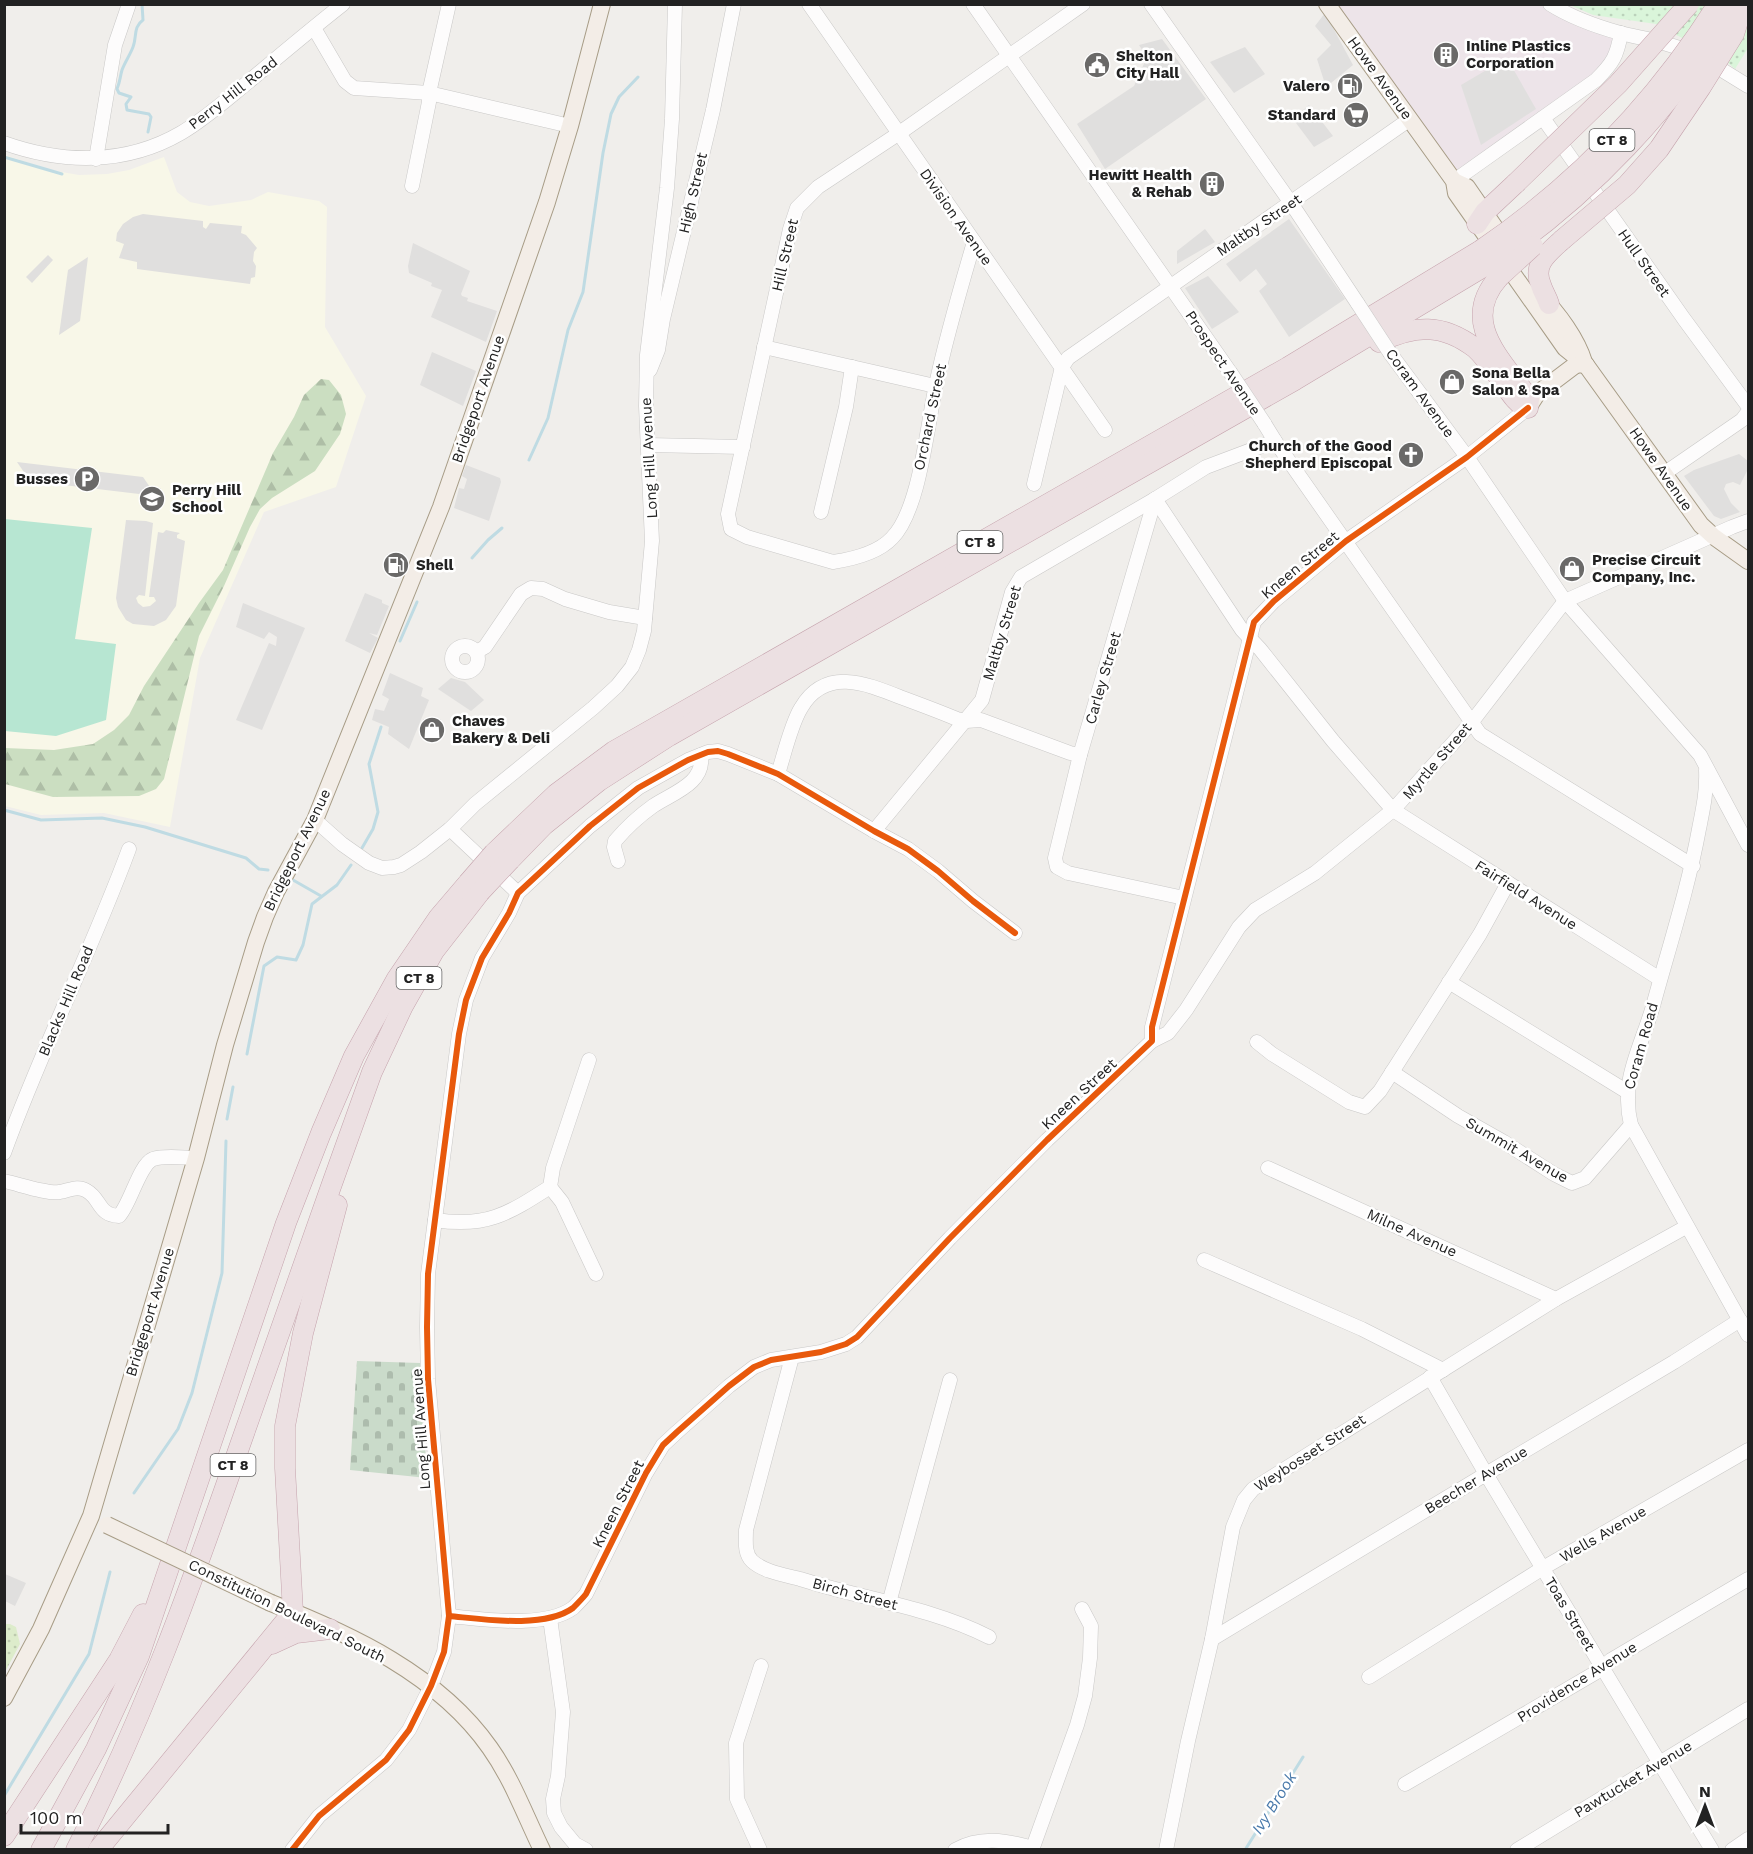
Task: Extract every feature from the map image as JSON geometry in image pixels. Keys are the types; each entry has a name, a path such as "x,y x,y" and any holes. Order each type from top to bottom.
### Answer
{"highway":[{"path":"1481,218 1610,92 1689,4"},
{"name":"CT 8","path":"41,1850 96,1749 140,1656 286,1224 321,1133 354,1056 402,971 439,917 474,887 556,794 614,751 1288,367 1490,263 1554,195 1621,130 1674,68 1718,4"},
{"name":"CT 8","path":"502,857 599,781 669,736 1295,380 1490,263 1587,198 1606,168 1669,98 1701,57 1736,4"},
{"path":"1549,304 1539,279 1539,265 1546,254 1627,184 1659,149 1734,34 1743,4"},
{"path":"1295,380 1402,332 1430,328 1454,336 1476,349 1515,399 1528,408 1529,399 1493,349 1484,331 1483,303 1488,290 1490,263"},
{"name":"CT 8","path":"76,1850 136,1721 184,1605 372,1072 403,1006 474,887"},
{"path":"98,1850 293,1612 285,1468 285,1426 303,1333 372,1072"},
{"path":"4,1836 119,1660 178,1541"},
{"path":"264,1649 279,1639 296,1633 330,1629"}],"main road":[{"name":"Bridgeport Avenue","path":"4,1698 41,1629 91,1516 196,1158 228,1034 265,917 315,820 441,507 544,211 570,126 602,4"},
{"name":"Howe Avenue","path":"1327,4 1454,181 1467,187 1481,218 1565,348 1586,365 1690,510 1713,536 1749,561"},
{"name":"Howe Avenue","path":"1481,218 1549,304 1581,352 1586,365"},
{"name":"Kneen Street","path":"1528,408 1542,403 1583,374 1586,365"},
{"name":"Constitution Boulevard South","path":"91,1516 271,1603 357,1641 431,1686 453,1705 488,1746 504,1770 542,1850"}],"street":[{"path":"96,159 115,45 129,4"},
{"name":"Perry Hill Road","path":"4,143 53,157 96,159 145,149 181,133 207,115 343,4"},
{"path":"412,186 429,93 449,4"},
{"name":"Long Hill Avenue","path":"315,820 342,844 369,863 382,868 394,867 409,860 450,829 475,804 593,708 617,686 632,667 639,651 645,618 652,541 646,380 648,332 667,189 672,119 675,4"},
{"name":"High Street","path":"646,380 658,350 663,319 713,110 734,4"},
{"name":"Division Avenue","path":"809,4 1105,430"},
{"name":"Prospect Avenue","path":"973,4 1480,734 1692,866"},
{"name":"Hill Street","path":"846,561 834,562 807,556 747,537 731,529 728,514 790,229 797,208 818,188 1083,4"},
{"name":"Coram Avenue","path":"1151,4 1291,203 1390,353 1467,457 1565,601 1700,755 1749,845"},
{"path":"1550,4 1592,25 1673,44 1722,69 1749,86"},
{"path":"314,28 345,81 354,88 429,93 570,126"},
{"path":"1454,181 1596,80 1611,65 1617,53 1621,33"},
{"name":"Hull Street","path":"1543,118 1684,319 1749,406"},
{"name":"Maltby Street","path":"1062,366 1068,358 1170,285 1410,119"},
{"name":"Orchard Street","path":"846,561 875,550 892,539 904,523 911,505 925,447 935,386 953,312 974,242"},
{"path":"764,347 935,386"},
{"path":"1034,484 1062,366"},
{"path":"821,512 846,407 852,367"},
{"name":"Kneen Street","path":"448,1616 510,1620 549,1618 571,1609 586,1594 642,1480 663,1445 701,1410 754,1367 771,1360 822,1352 846,1344 857,1337 1016,1172 1152,1041 1152,1027 1254,622 1274,602 1346,542 1467,457 1528,408"},
{"path":"1665,473 1742,420 1749,412"},
{"name":"Maltby Street","path":"874,831 982,699 1012,592 1021,577 1155,500 1206,467 1275,441"},
{"path":"648,445 743,447"},
{"path":"1155,500 1249,638"},
{"name":"Carley Street","path":"1155,500 1080,755 1055,858 1057,867 1068,873 1184,898"},
{"name":"Myrtle Street","path":"1152,1041 1168,1033 1186,1010 1239,927 1255,910 1315,873 1394,810 1471,723 1565,601 1749,521"},
{"path":"476,652 485,647 521,594 531,588 543,588 566,599 609,612 645,618"},
{"name":"Fairfield Avenue","path":"1249,638 1333,741 1394,810 1659,979"},
{"path":"778,774 799,710 809,696 825,686 841,681 859,682 966,721 981,720 1080,755"},
{"path":"450,829 518,893 590,826 638,788 688,760 718,752 778,774 908,849 938,870 973,901 1015,933"},
{"path":"618,861 614,847 615,841 646,811 681,790 695,778 701,768 701,755"},
{"name":"Coram Road","path":"1706,768 1707,790 1692,866 1626,1091 1626,1108 1631,1125 1686,1227 1749,1335"},
{"name":"Blacks Hill Road","path":"4,1153 22,1104 113,892 129,849"},
{"path":"1257,1042 1272,1054 1357,1106 1365,1107 1380,1091 1480,934 1508,883"},
{"name":"Long Hill Avenue","path":"292,1850 319,1816 386,1760 410,1730 444,1652 448,1616 428,1379 426,1327 429,1274 459,1034 466,1000 482,958 509,913 518,893"},
{"path":"1449,982 1626,1091"},
{"path":"589,1060 553,1168 550,1187 562,1202 596,1274"},
{"name":"Summit Avenue","path":"1392,1072 1458,1116 1572,1183 1585,1178 1631,1125"},
{"path":"4,1181 59,1192 77,1188 89,1191 102,1209 111,1215 119,1216 125,1209 145,1165 152,1159 196,1158"},
{"name":"Milne Avenue","path":"1268,1168 1556,1299"},
{"path":"435,1220 457,1223 487,1221 522,1205 550,1187"},
{"name":"Weybosset Street","path":"1166,1850 1212,1639 1233,1527 1244,1500 1253,1489 1556,1299 1686,1227"},
{"path":"1204,1260 1362,1329 1443,1370"},
{"name":"Beecher Avenue","path":"1212,1639 1674,1362 1740,1320"},
{"name":"Birch Street","path":"792,1357 746,1530 746,1549 752,1561 769,1570 818,1585 968,1626 989,1637"},
{"name":"Toas Street","path":"1430,1377 1712,1850"},
{"path":"889,1603 950,1380"},
{"name":"Wells Avenue","path":"1369,1677 1543,1568 1749,1450"},
{"name":"Providence Avenue","path":"1405,1784 1749,1579"},
{"path":"955,1850 964,1845 988,1840 1009,1841 1032,1849 1077,1725 1085,1696 1091,1626 1082,1609"},
{"path":"549,1618 563,1712 558,1776 553,1799 554,1813 561,1827 575,1844 586,1850"},
{"path":"760,1850 736,1799 736,1743 761,1666"},
{"name":"Pawtucket Avenue","path":"1517,1850 1749,1709"},
{"path":"1732,1850 1749,1839"}],"shaded area":[{"path":"1327,5 1550,5 1621,33 1611,65 1454,181"},
{"path":"1325,13 1353,65 1326,87 1317,59 1331,45 1315,26"},
{"path":"1162,39 1206,99 1105,169 1077,124 1134,86 1147,57 1139,45"},
{"path":"1245,47 1265,74 1234,93 1210,62"},
{"path":"1507,58 1536,109 1481,145 1461,85"},
{"path":"1309,105 1333,136 1314,147 1293,119"},
{"name":"Perry Hill School","path":"5,155 50,170 79,175 129,170 164,157 177,192 190,202 209,206 251,200 268,192 319,201 327,207 325,327 366,396 336,487 264,512 200,658 170,827 104,813 41,815 5,806"},
{"path":"143,214 203,221 203,227 206,229 210,223 242,226 241,233 246,235 257,248 253,261 256,266 255,277 251,278 250,284 137,269 137,262 119,258 124,244 116,241 117,233 123,224"},
{"path":"1289,219 1345,299 1289,337 1259,291 1267,284 1256,269 1240,282 1226,264"},
{"path":"1205,229 1215,242 1177,264 1177,251"},
{"path":"413,243 470,271 462,296 468,298 467,301 497,311 486,342 431,317 442,290 409,273 408,266"},
{"path":"48,255 53,260 32,283 26,277"},
{"path":"88,257 80,321 59,335 68,270"},
{"path":"1208,276 1239,312 1212,329 1185,288"},
{"path":"432,352 476,371 463,406 420,385"},
{"path":"1739,454 1748,461 1748,469 1740,485 1733,482 1726,484 1724,489 1731,503 1740,512 1721,519 1714,516 1684,476 1694,470"},
{"name":"Busses","path":"17,462 143,477 156,496 30,481"},
{"path":"466,465 500,478 501,482 489,521 454,508 459,488 464,489 467,479 462,476"},
{"path":"126,520 153,523 145,596 139,595 136,598 143,607 150,606 156,601 154,597 149,597 158,532 163,533 166,530 180,533 177,538 185,541 176,606 166,620 154,626 133,624 126,620 118,607 116,598"},
{"path":"365,593 382,600 382,603 389,606 377,635 369,633 378,638 370,653 345,641"},
{"path":"243,603 305,628 262,730 236,720 269,643 276,646 277,637 269,632 264,639 236,627"},
{"path":"390,673 423,688 421,696 429,700 409,749 388,734 389,727 372,720 375,709 384,711 389,699 382,695"},
{"path":"451,678 465,682 484,700 471,711 438,689"},
{"path":"5,1574 26,1583 15,1606 5,1601"}],"green space":[{"path":"1570,5 1730,5 1748,25 1748,48 1735,69 1727,62 1656,24 1593,15"},
{"path":"321,379 329,380 341,395 346,414 340,434 315,471 272,498 260,509 250,527 199,636 164,779 156,789 139,796 53,797 5,784 5,748 54,750 93,744 114,730 129,715 144,686 223,570 273,453 304,395"},
{"path":"5,519 92,528 75,639 116,644 106,720 56,736 5,731"},
{"path":"357,1361 420,1363 427,1478 350,1470"},
{"path":"6,1624 16,1627 20,1644 5,1672 4,1626"}],"waterway":[{"path":"142,4 143,20 136,29 133,47 122,70 117,89 119,93 131,97 126,104 127,110 149,114 151,117 148,132"},
{"path":"529,460 548,418 568,330 583,292 603,153 611,114 619,97 638,77"},
{"path":"4,157 62,174"},
{"path":"472,558 502,528"},
{"path":"400,641 417,602"},
{"path":"362,848 373,829 378,812 369,764 381,727"},
{"path":"4,810 41,820 102,818 145,827 246,858 259,869 268,870"},
{"path":"247,1054 264,966 277,957 296,960 303,945 312,904 337,885 351,865"},
{"path":"293,880 321,896"},
{"path":"227,1119 233,1087"},
{"path":"134,1493 178,1429 192,1393 222,1273 226,1141"},
{"path":"4,1796 89,1654 110,1572"},
{"name":"Ivy Brook","path":"1245,1850 1303,1757"}],"cycle path":[{"path":"449,1616 530,1621 546,1619 573,1608 586,1594 646,1473 663,1445 729,1386 754,1367 771,1360 821,1352 846,1344 857,1337 1047,1140 1152,1041 1152,1027 1254,622 1274,601 1346,541 1467,457 1528,408"},
{"path":"292,1850 319,1816 386,1760 409,1730 431,1686 444,1652 449,1616 428,1379 428,1274 459,1034 466,1000 482,958 509,913 518,893 590,826 638,788 688,760 708,752 718,751 778,774 908,849 1015,933"}],"place":[{"name":"Inline Plastics Corporation","path":"1446,55"},
{"name":"Shelton City Hall","path":"1097,65"},
{"name":"Valero","path":"1350,86"},
{"name":"Standard","path":"1356,115"},
{"name":"Hewitt Health & Rehab","path":"1212,184"},
{"name":"Sona Bella Salon & Spa","path":"1452,382"},
{"name":"Church of the Good Shepherd Episcopal","path":"1411,455"},
{"name":"Busses","path":"87,479"},
{"name":"Perry Hill School","path":"152,499"},
{"name":"Shell","path":"396,565"},
{"name":"Precise Circuit Company, Inc.","path":"1572,569"},
{"name":"Chaves Bakery & Deli","path":"432,730"}]}
